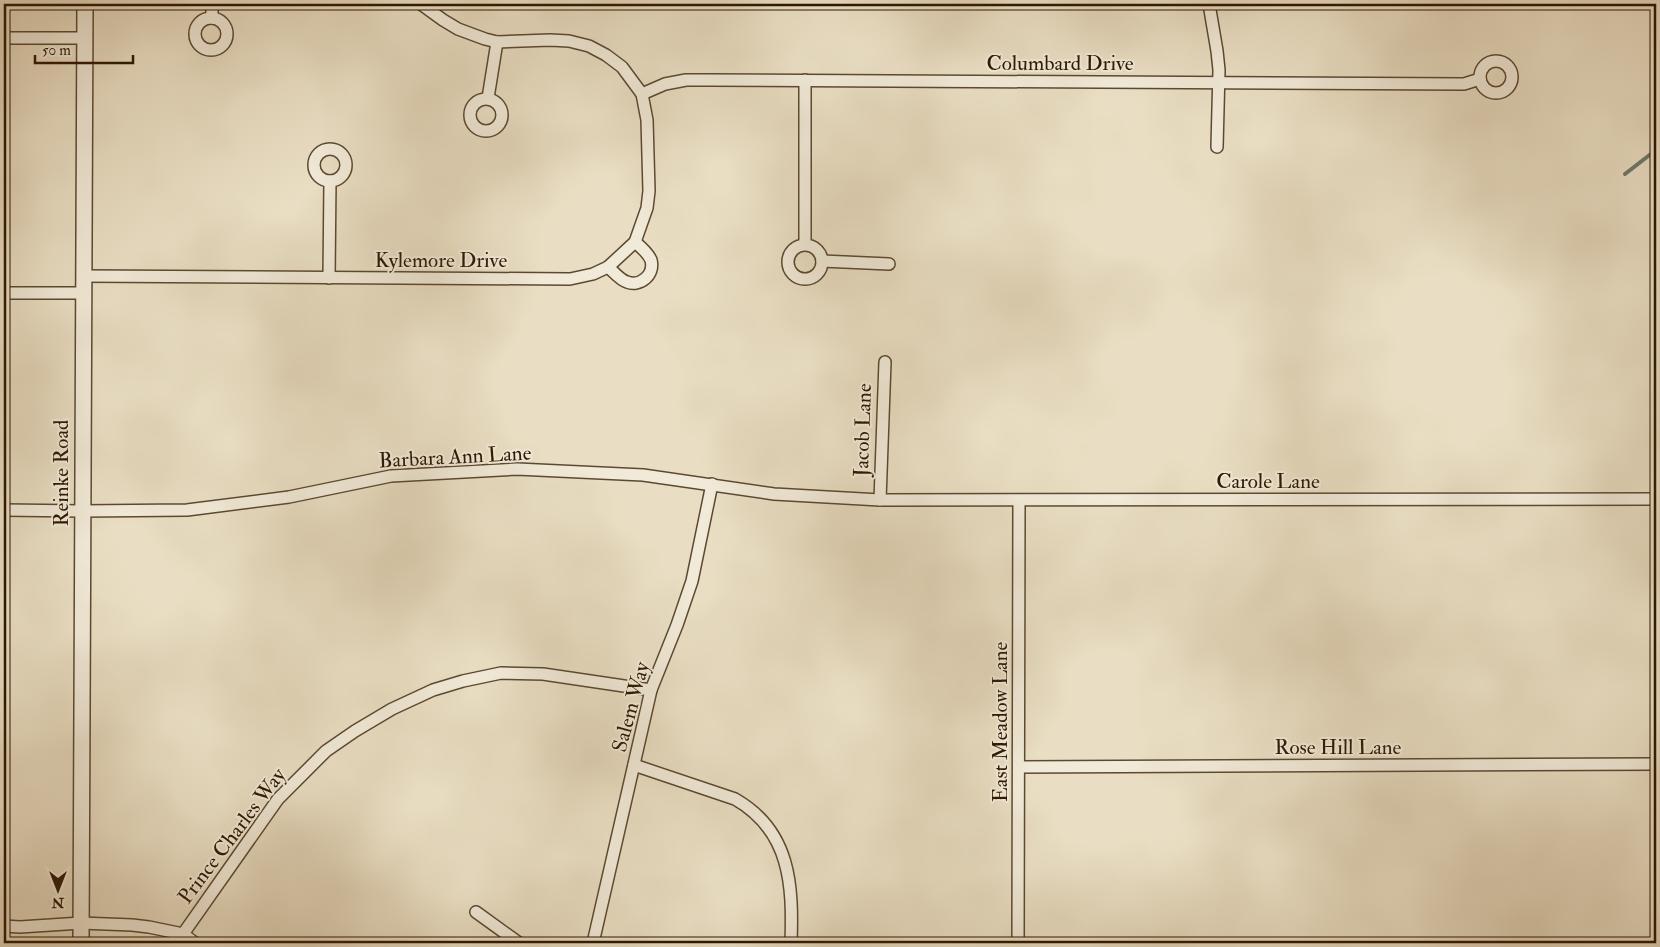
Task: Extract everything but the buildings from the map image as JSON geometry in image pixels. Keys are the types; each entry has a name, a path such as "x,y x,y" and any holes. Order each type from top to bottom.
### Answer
{"street":[{"name":"Reinke Road","path":"81,943 85,4"},
{"path":"212,4 212,18"},
{"path":"421,4 443,20 485,39 497,42 569,41 588,46 606,55 622,67 642,94"},
{"path":"1208,4 1219,70 1217,147"},
{"path":"4,38 84,38"},
{"path":"488,98 497,42"},
{"name":"Columbard Drive","path":"642,94 665,84 686,80 1464,84 1480,79"},
{"path":"805,80 805,244"},
{"name":"Kylemore Drive","path":"83,276 570,279 594,274 608,267 635,242 648,208 647,120 642,94"},
{"path":"329,278 330,181"},
{"path":"608,267 623,281 629,283 639,283 649,276 651,270 650,259 635,242"},
{"path":"805,244 815,247 822,261 819,272 809,279 793,274 787,264 794,248 805,244"},
{"path":"822,261 889,264"},
{"path":"4,293 83,294"},
{"name":"Jacob Lane","path":"880,500 885,362"},
{"name":"Barbara Ann Lane","path":"4,510 186,510 289,497 391,476 517,470 643,475 774,494 880,500"},
{"name":"Salem Way","path":"593,943 650,690 677,625 692,581 712,484"},
{"name":"Carole Lane","path":"880,500 1656,499"},
{"name":"East Meadow Lane","path":"1018,943 1019,501"},
{"name":"Prince Charles Way","path":"183,934 278,798 326,751 354,731 392,709 432,690 501,673 543,674 650,690"},
{"name":"Rose Hill Lane","path":"1019,767 1656,764"},
{"path":"634,765 735,799 748,806 760,818 778,843 788,873 792,906 791,943"},
{"path":"476,912 519,943"},
{"path":"4,926 20,927 81,923 132,925 183,934 195,943"}],"waterway":[{"path":"1625,174 1656,150"}]}
